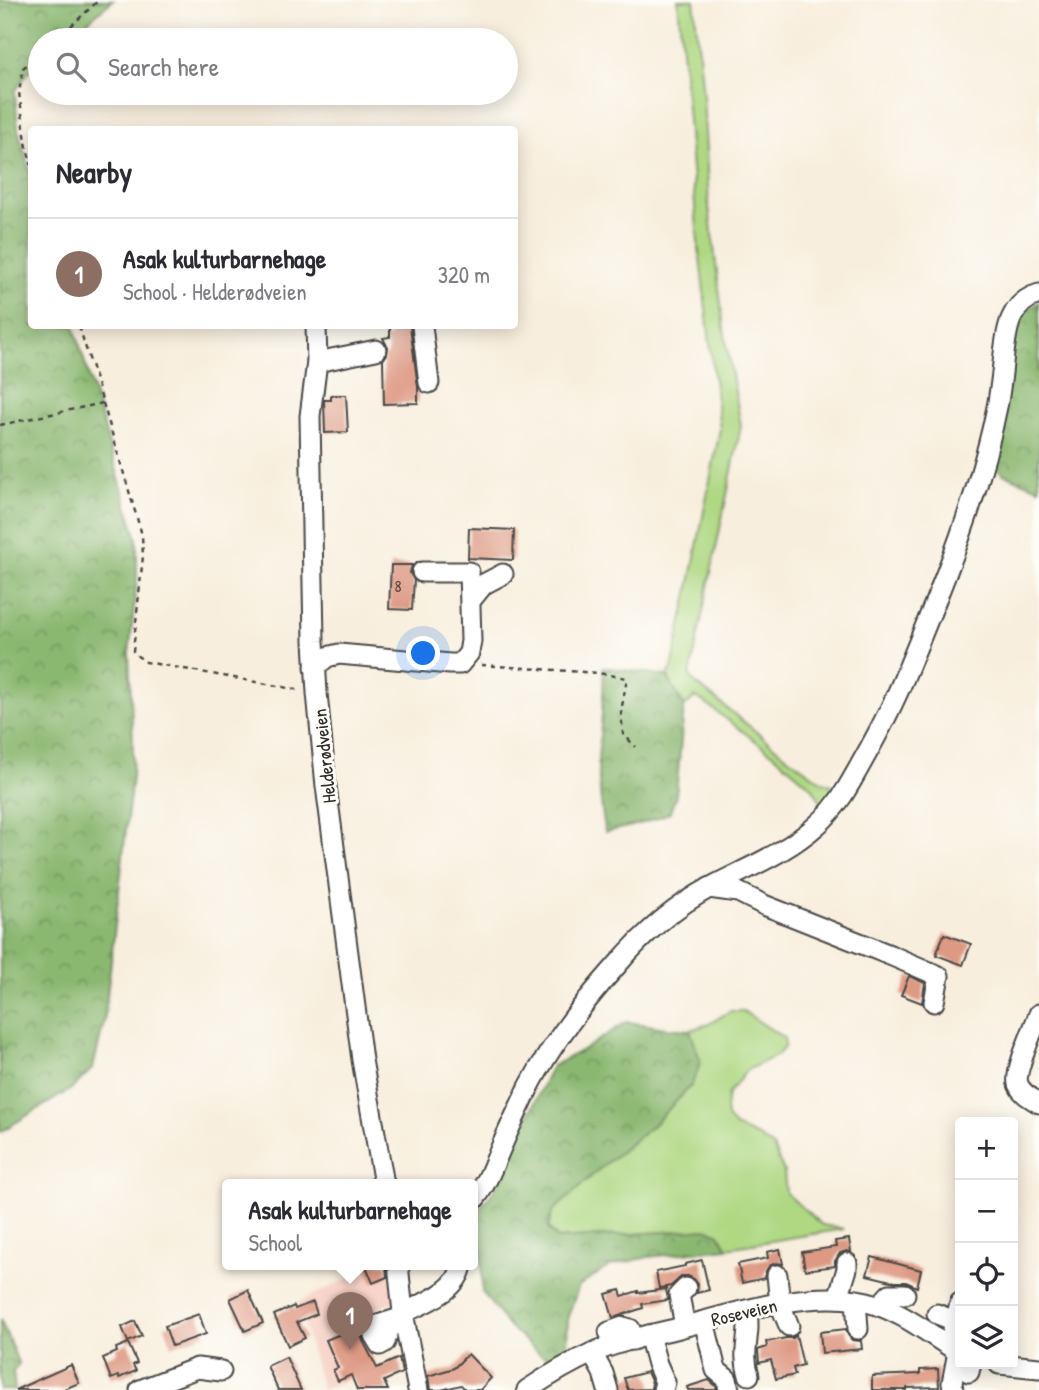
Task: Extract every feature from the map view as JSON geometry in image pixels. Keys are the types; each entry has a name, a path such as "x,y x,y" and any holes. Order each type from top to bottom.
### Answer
{"street":[{"path":"478,1193 490,1174 530,1085 557,1039 610,972 665,918 709,888 778,853 817,825 836,805 886,719 937,597 979,482 995,412 1012,315 1029,297 1039,295"},
{"name":"Helderødveien","path":"316,329 317,362 310,416 317,693 326,786 362,1060 383,1179"},
{"path":"422,329 429,383"},
{"path":"317,362 376,350"},
{"path":"316,667 327,657 339,654 460,664 469,653 471,641 469,572 422,572"},
{"path":"471,600 484,584 503,574"},
{"path":"709,888 738,892 939,976 934,1002"},
{"path":"1039,1014 1019,1069 1017,1083 1024,1094 1039,1103"},
{"path":"846,1263 847,1299 858,1329"},
{"path":"398,1270 401,1316 418,1390"},
{"path":"401,1316 448,1289 458,1280 461,1270"},
{"path":"777,1275 780,1304 789,1326"},
{"path":"686,1288 679,1295 716,1370 727,1379 729,1390"},
{"path":"879,1306 890,1294 905,1294"},
{"name":"Roseveien","path":"527,1390 592,1353 694,1323 806,1299 847,1299 879,1306 920,1326 955,1370"},
{"path":"747,1310 745,1350 749,1375"},
{"path":"951,1313 955,1370"},
{"path":"608,1332 623,1327 641,1338 657,1364 664,1382 663,1390"},
{"path":"592,1353 603,1373 608,1390"},
{"path":"1018,1366 1039,1368"},
{"path":"140,1390 197,1368 220,1371"}],"path":[{"path":"69,28 99,0"},
{"path":"28,64 23,68 19,93 28,152"},
{"path":"80,329 142,535 143,556 133,651 146,662 317,693"},
{"path":"0,425 103,404"},
{"path":"460,664 598,673 627,678 621,712 623,734 636,747"}],"shaded area":[{"path":"366,1270 391,1270 395,1301 356,1317 376,1367 322,1390 298,1302"}],"green space":[{"path":"0,0 113,0 80,28 28,28 28,73 15,91 18,129 28,166 28,329 75,329 137,539 137,579 129,654 132,777 104,1022 93,1068 73,1088 0,1132"},
{"path":"678,0 694,0 709,207 724,329 741,426 690,675 693,681 821,781 834,786 841,783 825,808 812,787 701,700 695,697 684,707 667,676 672,668 720,429 698,241"},
{"path":"1039,302 1039,488 1003,474 995,466 993,453 1018,317"},
{"path":"603,667 667,676 684,707 676,795 670,812 646,822 605,832 598,761"},
{"path":"730,1011 743,1011 784,1038 785,1046 778,1055 747,1070 728,1094 727,1117 735,1127 773,1147 784,1172 786,1193 822,1225 844,1229 728,1248 719,1234 709,1229 558,1239 548,1227 553,1211 652,1126 691,1086 693,1041 690,1030 709,1024"},
{"path":"626,1022 690,1030 701,1063 691,1086 652,1126 553,1211 548,1228 558,1239 709,1229 719,1234 728,1248 648,1257 610,1266 579,1286 568,1316 567,1354 552,1360 539,1353 509,1327 482,1292 478,1211 495,1189 552,1066 585,1049"},
{"path":"0,1318 19,1365 13,1371 15,1390 0,1390"}],"building":[{"path":"390,329 410,329 418,403 384,404 383,360 388,348 383,338 390,337"},
{"path":"331,395 346,395 348,432 325,433 324,400 331,400"},
{"path":"469,528 514,530 513,560 468,558"},
{"path":"391,565 412,565 412,610 389,609"},
{"path":"944,934 971,944 963,965 936,955"},
{"path":"909,976 925,983 922,1003 901,995"},
{"path":"849,1239 851,1252 840,1253 835,1266 805,1270 802,1252 836,1247 835,1241"},
{"path":"780,1249 783,1264 769,1266 765,1278 742,1283 738,1264 768,1258 767,1252"},
{"path":"872,1257 921,1270 917,1287 906,1282 867,1275"},
{"path":"702,1260 709,1290 697,1293 698,1284 688,1276 682,1276 671,1286 659,1288 656,1272"},
{"path":"368,1270 386,1270 387,1277 373,1283"},
{"path":"666,1289 668,1300 642,1304 643,1308 613,1318 606,1294 620,1290 622,1296 638,1291"},
{"path":"248,1290 263,1323 245,1331 230,1299"},
{"path":"313,1302 317,1314 297,1322 305,1338 288,1346 274,1315 294,1306 295,1309"},
{"path":"199,1314 206,1334 172,1346 165,1326"},
{"path":"135,1321 142,1336 128,1342 122,1327"},
{"path":"359,1326 363,1341 377,1368 399,1358 402,1373 384,1381 388,1390 357,1390 351,1375 338,1381 333,1370 338,1368 326,1340"},
{"path":"846,1329 852,1340 861,1341 862,1349 822,1353 820,1332"},
{"path":"796,1335 803,1365 793,1368 795,1375 776,1379 771,1360 759,1363 758,1350 767,1347 766,1342 793,1338"},
{"path":"128,1343 137,1363 133,1365 136,1371 111,1379 103,1358"},
{"path":"468,1354 491,1378 480,1390 466,1390 461,1385 430,1390 428,1376 454,1368"},
{"path":"286,1357 301,1390 278,1390 267,1366"},
{"path":"71,1365 79,1383 62,1390 15,1390"},
{"path":"938,1369 939,1387 872,1390 872,1376 920,1374 920,1370"},
{"path":"647,1372 652,1383 651,1389 628,1390 624,1378"},
{"path":"709,1380 717,1390 688,1390 687,1387"}],"place":[{"name":"Asak kulturbarnehage","path":"350,1350"}]}
